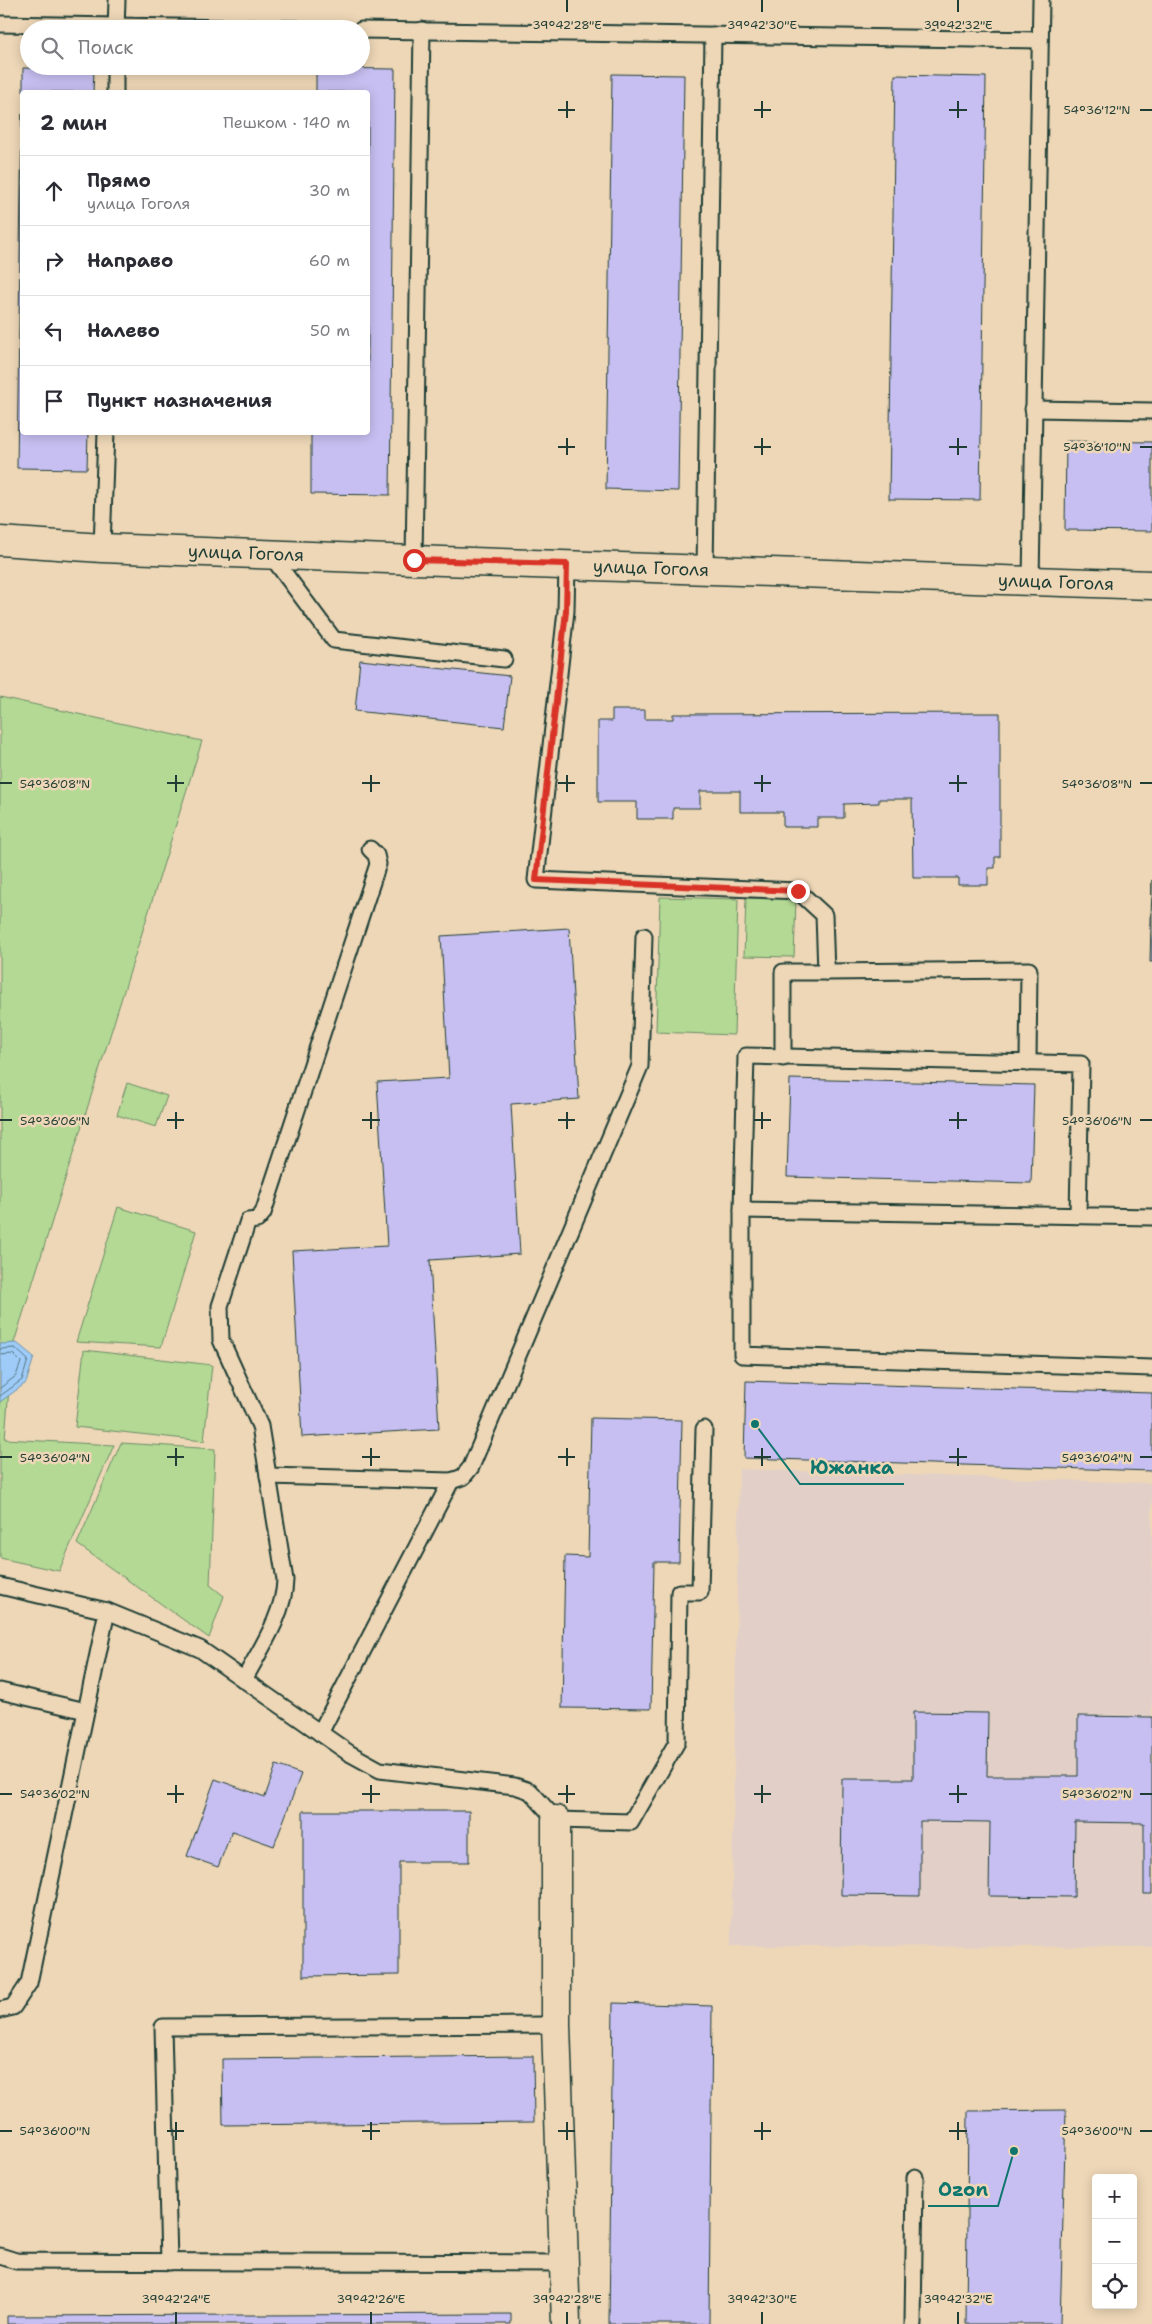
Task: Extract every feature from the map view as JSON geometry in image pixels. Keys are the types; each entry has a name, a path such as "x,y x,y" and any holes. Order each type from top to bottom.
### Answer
{"street":[{"name":"улица Гоголя","path":"0,541 102,548 414,560 1152,585"},
{"path":"556,1820 556,2025 566,2324"}],"lane":[{"path":"116,20 117,0"},
{"path":"1031,581 1041,0"},
{"path":"0,24 20,25"},
{"path":"370,30 1040,40"},
{"path":"414,560 422,30"},
{"path":"706,570 713,35"},
{"path":"115,90 116,75"},
{"path":"1033,410 1152,412"},
{"path":"102,548 106,435"},
{"path":"270,554 334,640 504,659"},
{"path":"567,564 566,611 536,880 798,891 824,914 826,972"},
{"path":"244,1680 284,1597 285,1580 260,1426 221,1340 220,1306 248,1221 257,1220 263,1214 378,864 376,854 370,849"},
{"path":"268,1476 451,1482 463,1477 471,1467 640,1066 644,936"},
{"path":"783,1058 783,972 1029,970 1028,1063"},
{"path":"1078,1215 1081,1064 746,1056 742,1210 742,1355 1152,1368"},
{"path":"742,1210 1152,1217"},
{"path":"0,1586 107,1611 200,1649 349,1753 380,1770 515,1786 530,1791 556,1820 631,1822 677,1742 679,1592 700,1592 704,1429"},
{"path":"320,1733 451,1482"},
{"path":"0,2010 13,2007 29,1983 107,1611"},
{"path":"0,1691 86,1711"},
{"path":"169,2262 163,2027 556,2025"},
{"path":"913,2324 915,2177"},
{"path":"0,2256 16,2261 564,2263"}],"shaded area":[{"path":"739,1469 1152,1483 1152,1947 731,1946"}],"green space":[{"path":"0,697 202,741 12,1349 5,1439 114,1445 59,1571 0,1558"},
{"path":"660,897 738,899 734,1035 656,1032"},
{"path":"746,898 796,899 794,957 744,956"},
{"path":"127,1083 167,1096 156,1127 117,1115"},
{"path":"118,1207 196,1231 161,1347 76,1342"},
{"path":"84,1350 212,1365 204,1441 75,1427"},
{"path":"121,1443 215,1449 210,1585 224,1596 209,1638 77,1544"}],"water":[{"path":"17,1343 34,1357 26,1383 0,1402 0,1344"}],"building":[{"path":"370,69 395,69 390,495 311,494 311,435 370,435 370,90 316,90 316,75 370,75"},
{"path":"612,74 684,75 678,491 606,489"},
{"path":"23,75 94,75 93,90 23,90"},
{"path":"895,75 986,77 980,500 889,499"},
{"path":"20,256 20,435 88,435 87,469 17,468"},
{"path":"1066,441 1152,442 1152,531 1065,530"},
{"path":"360,660 510,676 504,727 355,711"},
{"path":"612,710 645,710 645,719 673,719 673,714 1000,713 1000,857 995,857 995,868 988,868 988,885 958,885 958,878 913,878 912,799 879,799 879,803 844,804 844,818 817,818 817,827 783,827 783,812 740,812 740,791 700,791 700,808 673,808 673,819 637,819 637,802 598,802 598,721 612,721"},
{"path":"1152,880 1152,962 1150,962"},
{"path":"569,928 579,1099 511,1104 520,1254 430,1260 439,1429 302,1437 292,1251 387,1246 377,1082 449,1078 441,936"},
{"path":"790,1079 1034,1085 1031,1183 787,1177"},
{"path":"746,1381 1152,1393 1152,1471 744,1458"},
{"path":"591,1418 682,1420 679,1562 654,1562 651,1709 562,1708 565,1556 588,1557"},
{"path":"913,1712 988,1713 987,1776 1078,1776 1078,1716 1152,1717 1152,1894 1144,1894 1144,1823 1075,1822 1074,1897 989,1896 990,1822 920,1821 920,1896 841,1895 842,1779 913,1779"},
{"path":"276,1765 301,1774 274,1846 232,1831 218,1867 187,1856 215,1779 265,1797"},
{"path":"303,1811 469,1811 469,1862 399,1862 399,1975 303,1976"},
{"path":"613,2003 712,2006 709,2324 609,2324"},
{"path":"533,2056 534,2122 223,2125 222,2059"},
{"path":"1066,2110 1060,2324 966,2324 968,2111"},
{"path":"511,2314 511,2324 7,2324 7,2316"}],"place":[{"name":"Южанка","path":"755,1424"},
{"name":"Ozon","path":"1014,2151"}],"route":[{"path":"414,560 567,564 566,611 536,880 798,891"}]}
